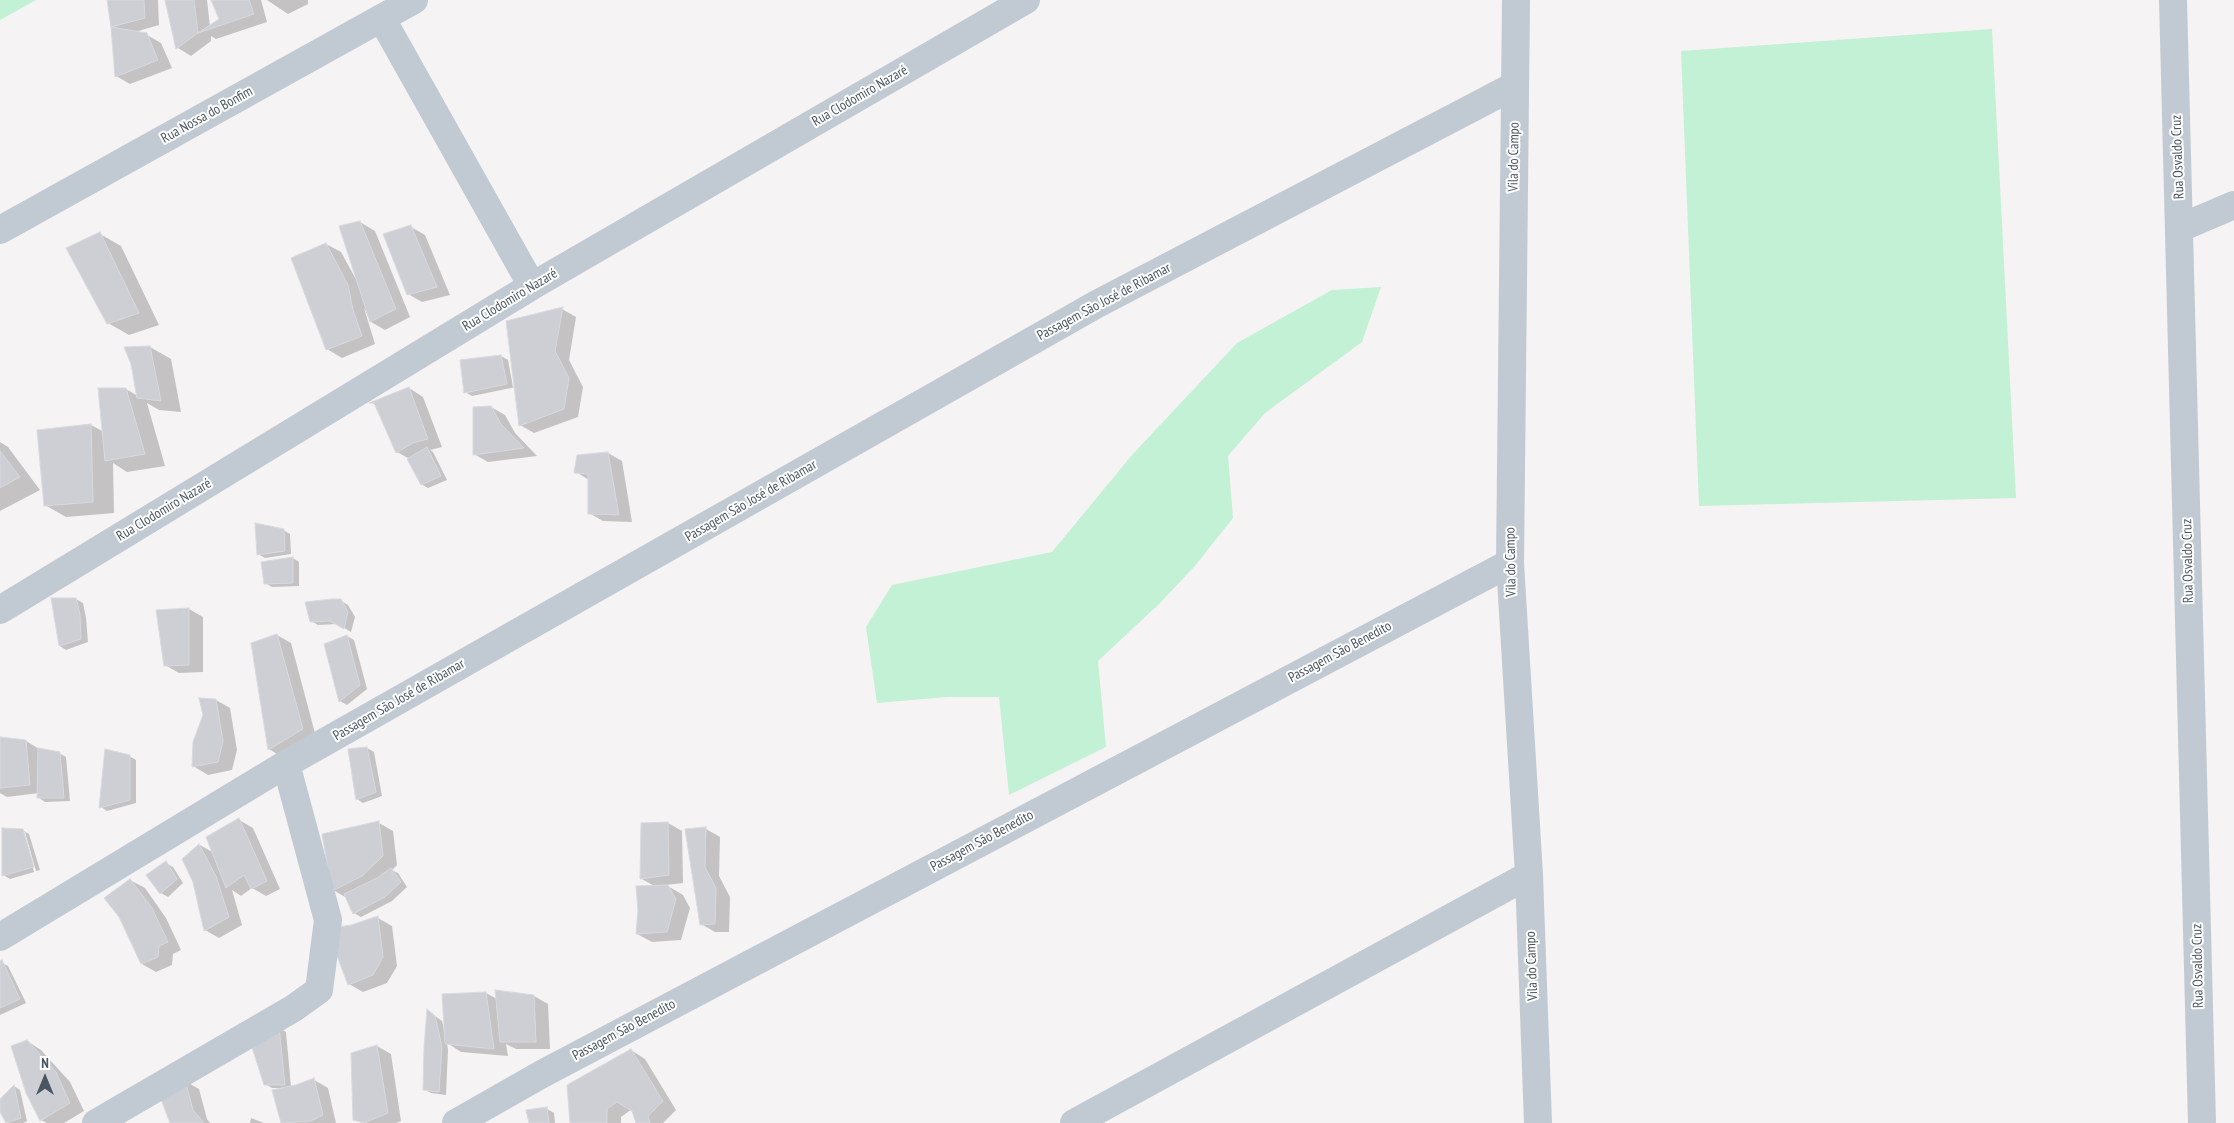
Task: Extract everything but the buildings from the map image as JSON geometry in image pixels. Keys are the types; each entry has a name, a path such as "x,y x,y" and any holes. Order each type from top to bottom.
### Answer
{"street":[{"name":"Rua Nossa do Bonfim","path":"0,230 414,0"},
{"name":"Rua Clodomiro Nazaré","path":"0,610 532,286 1026,0"},
{"name":"Vila do Campo","path":"1516,0 1510,563 1529,874 1538,1123"},
{"name":"Rua Osvaldo Cruz","path":"2173,0 2202,1123"},
{"path":"382,19 532,286"},
{"name":"Passagem São José de Ribamar","path":"0,937 286,764 1097,304 1514,86"},
{"path":"2180,228 2234,205"},
{"name":"Passagem São Benedito","path":"456,1123 542,1074 1510,563"},
{"path":"96,1123 294,1008 319,990 328,920 286,764"},
{"path":"1074,1123 1529,874"}],"green space":[{"path":"0,0 36,0 0,20"},
{"path":"1992,29 2016,498 1699,506 1681,51"},
{"path":"1381,287 1362,342 1265,413 1228,456 1233,518 1194,567 1159,604 1098,661 1106,747 1009,795 999,697 947,697 877,703 866,627 892,585 1052,552 1132,455 1237,343 1332,290"}]}
